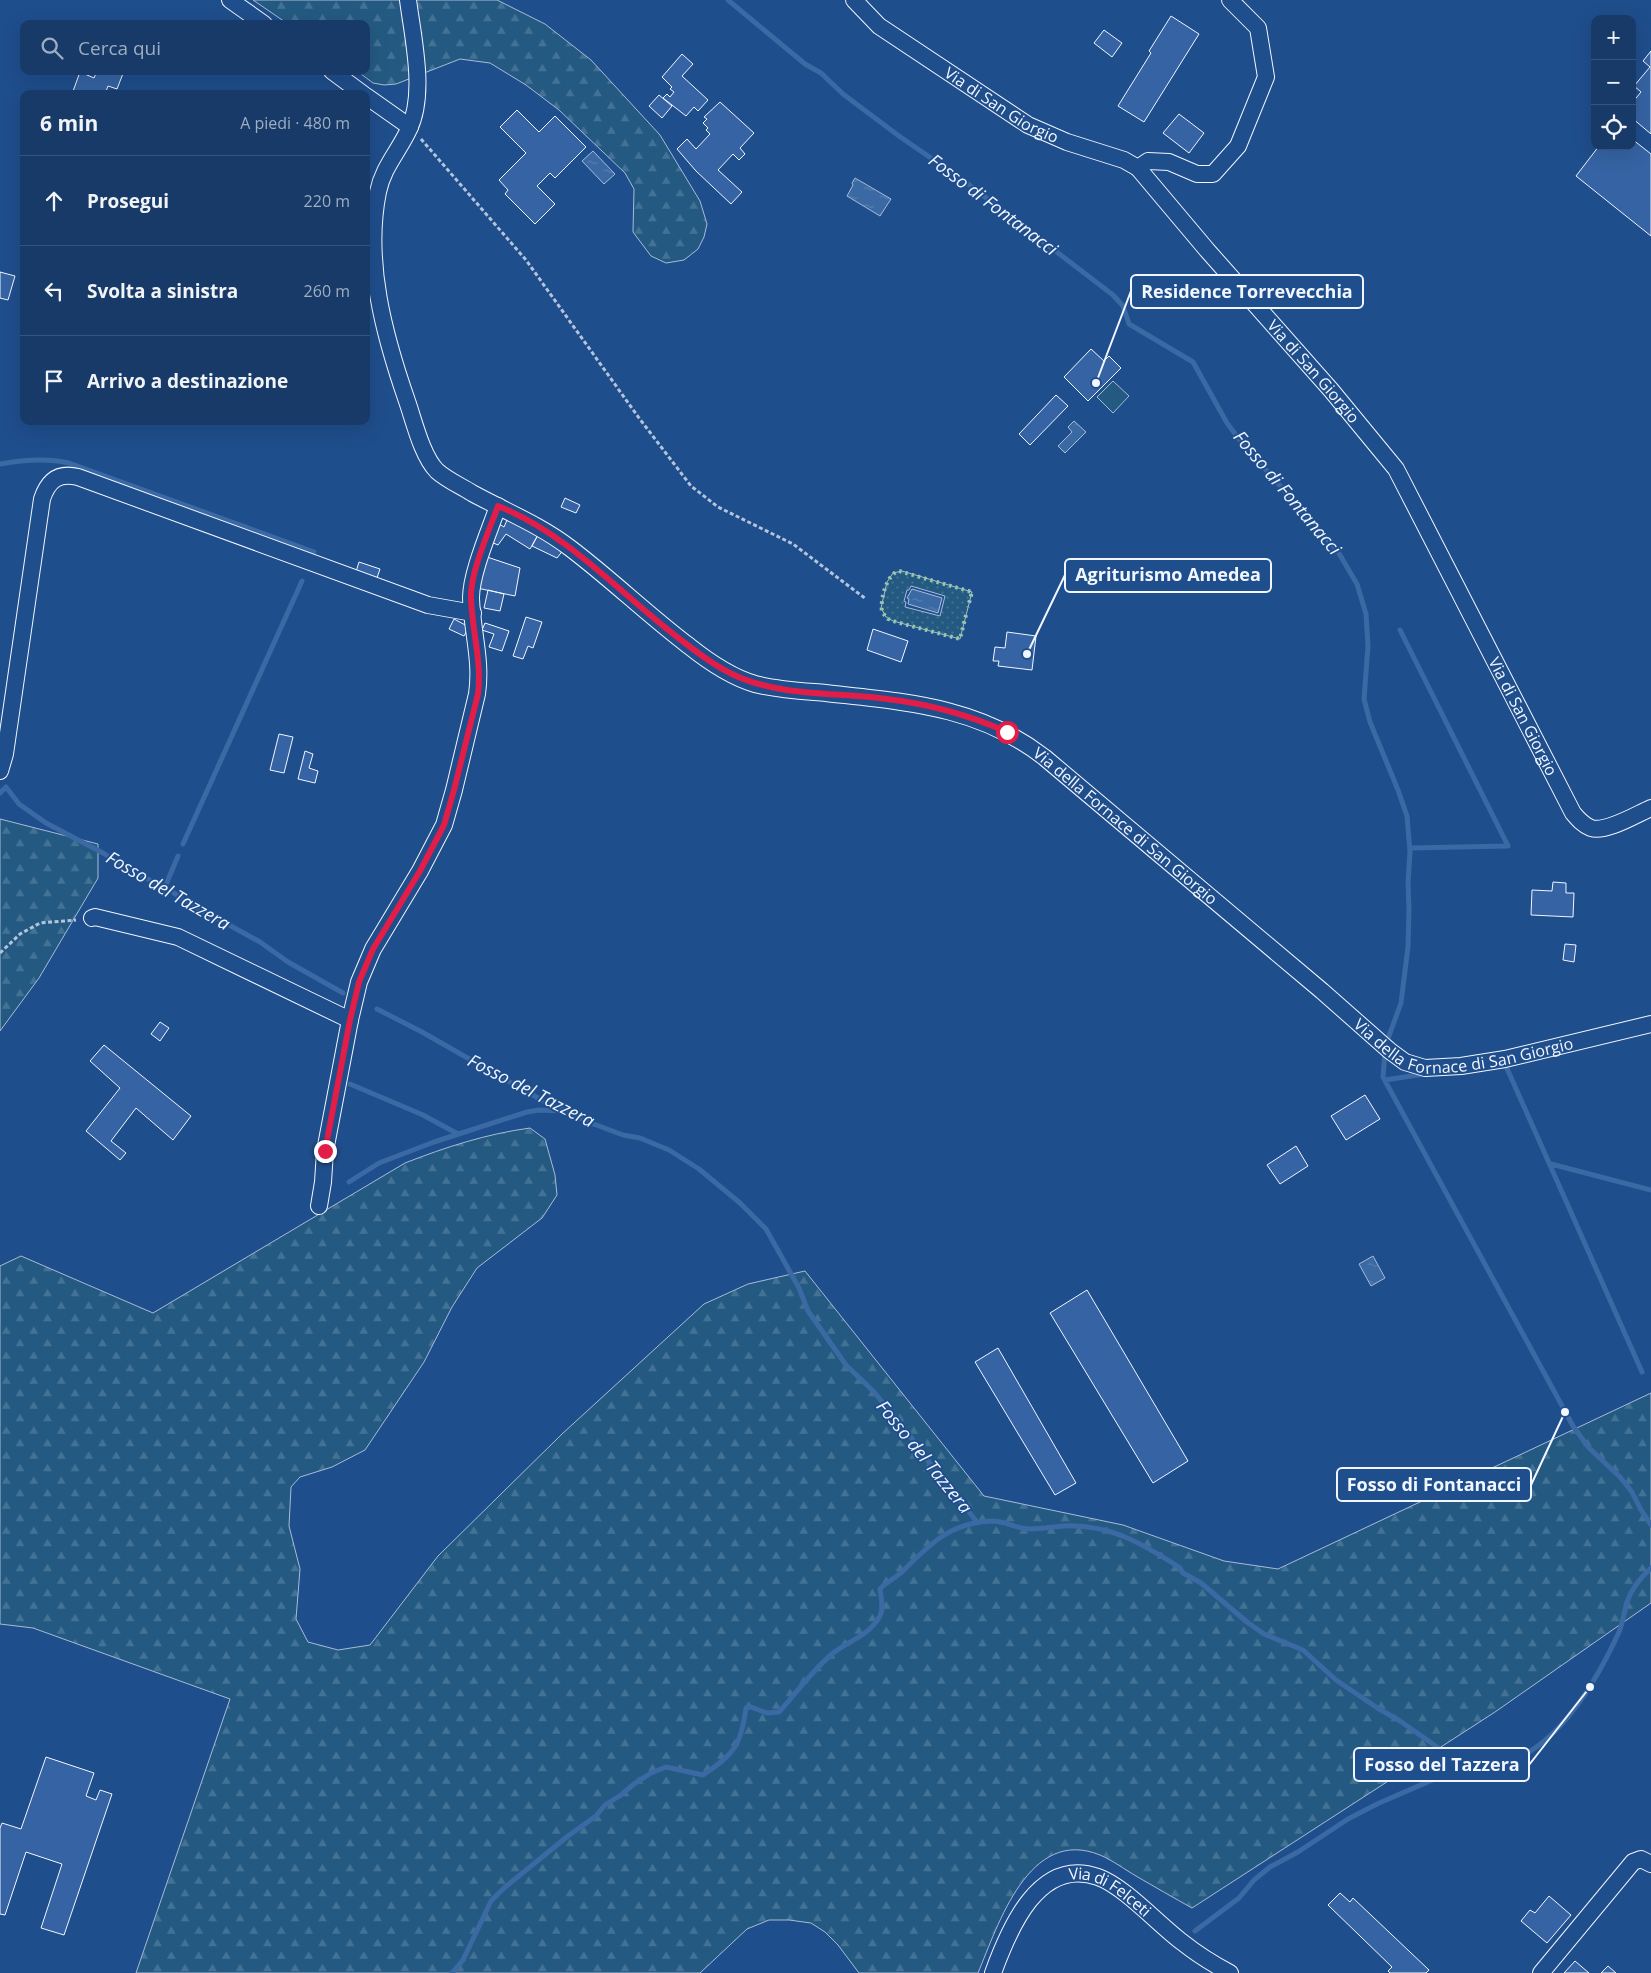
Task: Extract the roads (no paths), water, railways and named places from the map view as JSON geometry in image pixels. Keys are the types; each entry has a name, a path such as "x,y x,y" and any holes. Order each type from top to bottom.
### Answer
{"street":[{"path":"230,0 258,20"},
{"name":"Via della Fornace di San Giorgio","path":"408,0 419,87 410,127 381,178 375,208 376,280 387,343 426,455 434,468 447,478 536,525 565,543 668,630 710,662 733,675 769,687 887,699 938,708 977,720 1020,740 1300,972 1405,1062 1425,1068 1461,1066 1505,1059 1651,1024"},
{"name":"Via di San Giorgio","path":"854,0 879,26 1028,125 1067,142 1124,160 1138,168 1207,250 1331,390 1396,469 1573,813 1584,824 1596,829 1608,827 1651,808"},
{"path":"1138,168 1148,161 1169,162 1197,174 1213,174 1238,146 1266,77 1258,28 1230,0"},
{"path":"338,75 358,90"},
{"path":"370,99 410,127"},
{"path":"0,771 5,754 42,499 49,484 59,476 71,475 78,477 428,605 473,613"},
{"path":"319,1206 325,1151 350,1020 365,964 435,844 450,806 480,670 471,598 475,575 498,506"},
{"path":"92,918 170,934 350,1020"},
{"path":"1541,1973 1633,1862 1641,1859 1651,1864"},
{"name":"Via di Felceti","path":"994,1973 1008,1936 1020,1912 1033,1896 1048,1882 1063,1875 1082,1873 1099,1877 1116,1886 1182,1943 1206,1960 1230,1973"}],"water":[{"path":"593,151 615,174 604,184 582,161"},
{"path":"855,178 891,199 880,216 847,196"},
{"path":"1074,421 1086,432 1065,453 1058,446 1072,432 1068,427"},
{"path":"912,589 942,598 938,613 908,604 909,599 907,598"},
{"path":"1373,1256 1385,1278 1371,1286 1359,1264"}],"waterway":[{"name":"Fosso di Fontanacci","path":"728,0 805,64 821,73 843,94 964,181 1113,295 1123,306 1129,324 1193,362 1227,423 1242,443 1337,550 1357,584 1366,614 1368,646 1364,699 1370,722 1407,816 1410,852 1408,947 1401,1003 1386,1044"},
{"path":"0,464 34,460 52,460 69,463 314,552"},
{"path":"183,844 302,581"},
{"path":"1400,630 1508,846 1410,848"},
{"name":"Fosso del Tazzera","path":"0,793 6,787 19,804 46,823 103,853 132,872 167,888 197,910 222,921 260,942 288,962 343,993"},
{"path":"165,887 178,856"},
{"name":"Fosso del Tazzera","path":"377,1009 422,1032 545,1102 591,1123 623,1135 640,1138 669,1150 699,1169 740,1203 766,1229 799,1288 808,1311 846,1365 874,1392 977,1522"},
{"name":"Fosso di Fontanacci","path":"1385,1052 1383,1077 1573,1426 1589,1448 1620,1477 1632,1492 1651,1525"},
{"path":"1504,1064 1642,1372"},
{"path":"1385,1080 1424,1074"},
{"path":"350,1084 423,1115 458,1134"},
{"path":"349,1182 379,1163 434,1142 527,1112 539,1110 563,1111"},
{"path":"1551,1164 1651,1190"},
{"name":"Fosso del Tazzera","path":"452,1973 463,1960 491,1901 504,1888 568,1836 596,1816 605,1805 651,1773 666,1767 703,1775 722,1761 734,1748 742,1732 746,1708 751,1707 767,1713 779,1712 832,1654 864,1634 875,1623 882,1610 880,1589 933,1543 953,1530 965,1525 993,1521 1030,1529 1081,1526 1111,1532 1138,1543 1179,1567 1183,1573 1201,1583 1264,1634 1303,1650 1336,1680 1400,1721 1467,1768 1494,1766 1519,1758 1541,1743 1561,1724 1579,1703 1595,1679 1619,1632 1631,1593 1651,1568"},
{"path":"1195,1931 1239,1898 1254,1880 1270,1867 1298,1852 1348,1819 1377,1804 1446,1774 1467,1768"}],"place":[{"name":"Residence Torrevecchia","path":"1096,383"},
{"name":"Agriturismo Amedea","path":"1027,654"},
{"name":"Fosso di Fontanacci","path":"1565,1412"},
{"name":"Fosso del Tazzera","path":"1590,1687"}]}
